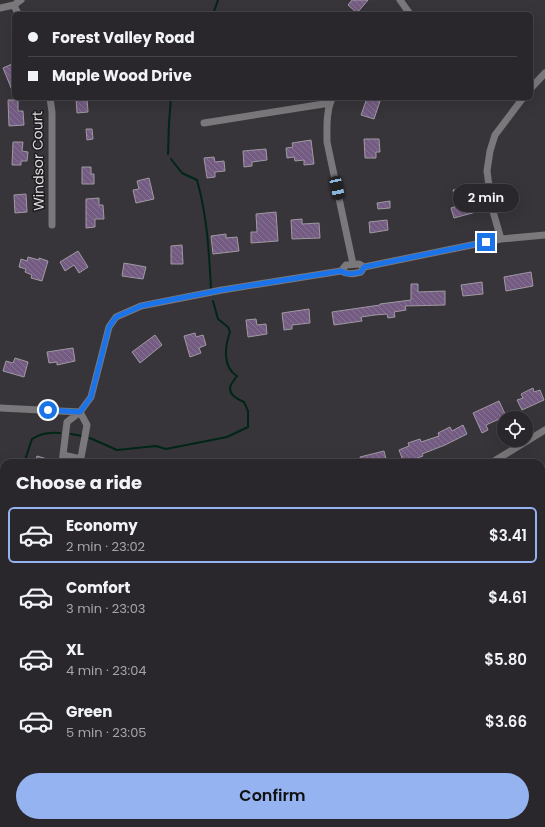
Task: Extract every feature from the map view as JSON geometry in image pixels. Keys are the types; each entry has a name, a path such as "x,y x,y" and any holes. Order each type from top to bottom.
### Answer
{"street":[{"path":"0,8 14,5 21,0"},
{"path":"400,0 409,12"},
{"path":"14,5 17,12"},
{"path":"533,85 545,73"},
{"name":"Windsor Court","path":"50,100 52,112 52,225"},
{"path":"204,123 331,100 327,122 327,142 353,264"},
{"path":"501,239 492,208 487,171 495,135 521,100"},
{"path":"341,271 346,265 359,264 364,267 501,239 545,235"},
{"path":"62,459 67,422 80,412 91,397 109,327 116,317 141,306 165,301 222,290 341,271 348,275 355,274 361,272 364,267"},
{"path":"0,408 80,412"},
{"path":"80,412 87,426 82,459"},
{"path":"498,459 545,430"}],"building":[{"path":"352,0 368,0 358,12 348,5"},
{"path":"12,64 12,90 3,68"},
{"path":"8,100 18,100 18,111 23,111 24,125 9,126"},
{"path":"76,100 87,100 88,112 77,113"},
{"path":"366,100 380,100 374,119 361,115"},
{"path":"86,129 92,129 93,139 87,140"},
{"path":"364,139 379,139 380,152 376,152 376,158 365,158"},
{"path":"311,140 314,164 304,165 304,160 295,161 294,157 287,158 286,148 293,147 292,143"},
{"path":"13,142 23,142 22,151 28,152 27,161 21,161 21,165 12,165"},
{"path":"266,149 267,160 252,162 252,166 244,167 243,151"},
{"path":"214,157 215,162 224,161 225,171 215,172 215,177 207,178 204,158"},
{"path":"82,167 91,167 91,174 94,174 94,184 82,184"},
{"path":"149,178 154,199 136,203 133,190 139,189 137,181"},
{"path":"469,186 476,212 454,218 451,208 457,206 453,190"},
{"path":"26,194 27,212 15,213 14,195"},
{"path":"99,198 99,205 103,205 104,219 95,219 95,227 86,228 86,199"},
{"path":"390,201 390,208 378,209 377,203"},
{"path":"276,212 278,241 251,243 251,232 257,232 256,214"},
{"path":"302,219 302,224 319,223 320,238 292,239 291,220"},
{"path":"387,220 388,230 370,233 369,222"},
{"path":"226,234 226,238 237,237 239,251 213,254 211,236"},
{"path":"182,245 183,264 171,264 171,246"},
{"path":"78,251 88,267 79,273 74,265 65,271 60,262"},
{"path":"28,257 48,261 42,281 31,278 32,275 25,272 26,269 19,267 21,259 27,261"},
{"path":"124,263 146,267 143,279 122,276"},
{"path":"531,272 533,286 506,291 504,277"},
{"path":"482,282 483,294 463,296 461,285"},
{"path":"411,284 418,284 418,292 445,291 445,305 405,306 406,310 394,312 395,317 388,318 387,314 375,315 361,317 362,321 334,325 332,312 411,300"},
{"path":"309,309 310,323 292,325 292,329 284,330 282,313"},
{"path":"256,319 257,325 266,324 267,334 248,337 246,320"},
{"path":"195,333 196,337 203,335 206,345 199,348 201,353 190,357 184,336"},
{"path":"155,335 162,345 140,363 132,352"},
{"path":"73,348 75,361 57,365 57,362 49,363 47,352"},
{"path":"15,358 28,362 24,377 3,371 6,361 13,363"},
{"path":"533,388 534,392 540,390 544,400 522,410 517,400 523,398 521,394"},
{"path":"499,401 504,411 497,411 497,420 486,425 488,430 482,433 473,413"},
{"path":"463,425 467,434 422,454 423,456 415,459 402,459 399,450 409,446 408,443 420,439 421,442 439,436 438,433 450,427 452,431"},
{"path":"384,451 386,459 360,459 360,457"},
{"path":"37,456 47,459 36,459"}],"waterway":[{"path":"214,12 218,0"},
{"path":"168,154 171,100"},
{"path":"171,159 182,173 197,180 205,220 211,288"},
{"path":"90,438 117,450 156,446 166,449 227,437 248,427 248,411 244,402 236,398 230,391 231,384 237,376 229,367 226,356 230,332 228,327 218,319 213,301"},
{"path":"25,459 32,439 45,433 60,433"},
{"path":"71,434 82,436"}],"route":[{"path":"48,410 80,412 91,397 96,372 109,327 116,317 141,306 222,290 341,271 348,275 355,274 361,272 364,267 486,242"}]}
